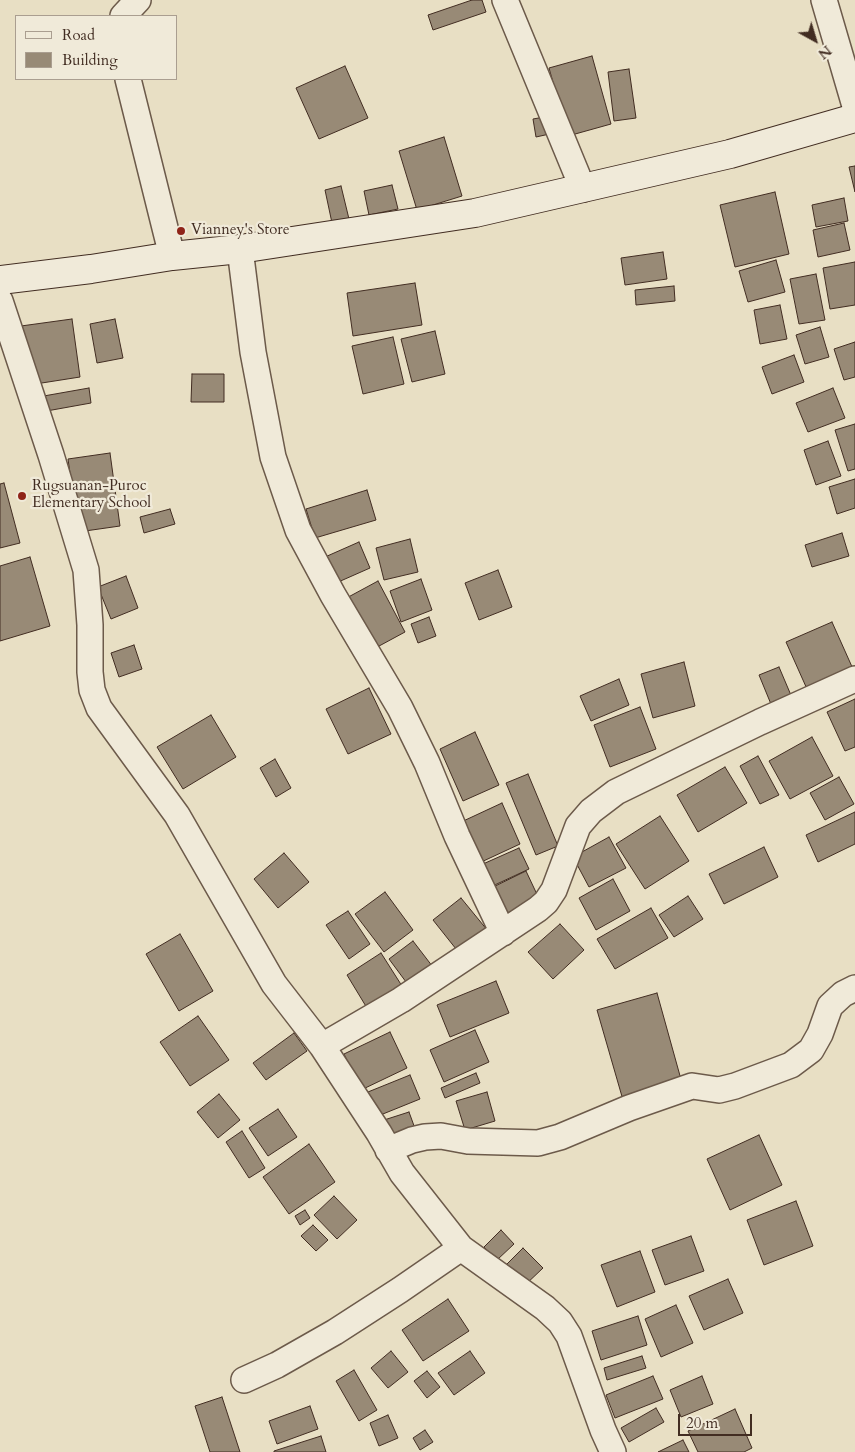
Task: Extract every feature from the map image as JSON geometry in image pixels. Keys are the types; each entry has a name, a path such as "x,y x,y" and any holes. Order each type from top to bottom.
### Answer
{"street":[{"path":"124,15 138,0"},
{"path":"505,0 583,189"},
{"path":"824,0 855,106"},
{"path":"128,80 172,256"},
{"path":"0,280 91,269 172,256 240,249 475,213 730,154 855,118"},
{"path":"240,249 254,352 273,457 298,530 333,595 400,708 428,763 457,836 503,933"},
{"path":"0,301 51,455 86,570 90,625 90,672 92,690 99,708 177,815 274,984 322,1046 402,1173 461,1248 545,1308 560,1322 570,1336 613,1452"},
{"path":"322,1046 401,1000 538,909 546,902 554,890 578,826 591,811 616,792 760,722 855,679"},
{"path":"388,1150 412,1140 441,1136 468,1141 538,1143 560,1137 629,1108 692,1086 719,1090 735,1086 791,1065 811,1050 820,1034 830,1006 843,994 855,988"},
{"path":"244,1380 277,1365 336,1332 461,1248"}],"building":[{"path":"472,0 482,0 486,12 433,30 428,15"},
{"path":"592,56 611,124 568,136 549,68"},
{"path":"345,66 368,118 319,139 296,88"},
{"path":"629,69 636,118 614,121 608,72"},
{"path":"550,116 554,133 536,137 533,119"},
{"path":"444,137 462,196 417,210 399,151"},
{"path":"855,166 855,192 849,167"},
{"path":"392,185 398,209 369,215 364,191"},
{"path":"341,186 349,219 332,223 325,190"},
{"path":"775,192 789,254 735,267 720,205"},
{"path":"844,198 848,221 816,227 812,205"},
{"path":"844,223 850,250 818,257 813,230"},
{"path":"663,252 667,279 625,285 621,258"},
{"path":"776,260 785,292 748,302 739,271"},
{"path":"855,262 855,305 830,309 823,268"},
{"path":"816,274 825,320 799,324 790,279"},
{"path":"415,283 422,325 353,336 347,293"},
{"path":"674,286 675,301 636,305 635,290"},
{"path":"780,305 787,339 760,344 754,310"},
{"path":"72,319 80,377 29,385 21,326"},
{"path":"115,319 123,358 97,363 90,324"},
{"path":"820,327 829,357 805,364 796,335"},
{"path":"435,331 445,374 412,382 401,339"},
{"path":"393,337 404,384 363,394 352,346"},
{"path":"855,342 855,377 844,380 834,349"},
{"path":"794,355 804,382 772,394 762,367"},
{"path":"192,374 224,374 224,402 191,402"},
{"path":"89,388 91,403 41,412 38,397"},
{"path":"833,388 845,418 808,432 796,403"},
{"path":"855,424 855,469 848,471 835,430"},
{"path":"828,441 841,476 816,485 804,450"},
{"path":"110,453 120,526 78,532 68,459"},
{"path":"855,479 855,508 837,514 829,487"},
{"path":"4,483 20,543 0,548 0,484"},
{"path":"367,490 376,520 315,538 306,509"},
{"path":"170,509 175,524 144,533 140,517"},
{"path":"842,533 849,556 812,567 805,545"},
{"path":"410,539 418,572 384,580 376,548"},
{"path":"359,542 370,568 336,583 325,557"},
{"path":"30,557 50,626 0,641 0,566"},
{"path":"498,570 512,607 479,620 465,583"},
{"path":"126,576 138,608 111,619 98,587"},
{"path":"421,579 432,610 401,622 390,591"},
{"path":"378,581 405,632 368,652 341,601"},
{"path":"429,617 436,636 418,643 411,624"},
{"path":"832,622 853,669 807,689 786,642"},
{"path":"134,645 142,669 119,677 111,653"},
{"path":"684,662 695,706 653,718 641,674"},
{"path":"779,667 793,700 773,709 759,675"},
{"path":"619,679 629,705 591,721 580,696"},
{"path":"369,688 391,734 348,754 326,709"},
{"path":"855,699 855,747 845,751 827,712"},
{"path":"640,707 656,749 610,767 594,725"},
{"path":"211,715 236,757 183,789 157,747"},
{"path":"475,732 499,785 463,801 440,749"},
{"path":"812,737 833,776 790,799 769,761"},
{"path":"758,756 779,795 760,804 740,766"},
{"path":"275,759 291,788 276,797 260,768"},
{"path":"725,767 747,803 698,832 677,795"},
{"path":"528,774 558,846 536,855 506,783"},
{"path":"839,777 854,804 825,820 810,793"},
{"path":"502,803 520,844 477,864 459,823"},
{"path":"855,812 855,844 818,862 806,835"},
{"path":"660,816 689,861 645,889 616,844"},
{"path":"609,837 626,868 589,887 573,857"},
{"path":"764,847 778,877 724,904 709,874"},
{"path":"519,848 529,869 484,890 474,868"},
{"path":"284,853 309,882 278,908 254,879"},
{"path":"526,871 542,905 503,923 487,890"},
{"path":"613,879 630,911 596,930 579,898"},
{"path":"385,892 413,930 384,952 355,914"},
{"path":"688,896 703,919 674,937 659,915"},
{"path":"461,898 488,931 460,954 433,920"},
{"path":"651,908 668,938 615,969 597,939"},
{"path":"348,911 370,944 349,959 326,925"},
{"path":"560,924 584,950 553,979 528,952"},
{"path":"180,934 213,991 179,1011 146,954"},
{"path":"413,941 436,971 412,990 389,959"},
{"path":"381,953 402,986 367,1008 347,975"},
{"path":"496,981 509,1013 450,1037 437,1005"},
{"path":"657,993 682,1083 623,1100 597,1010"},
{"path":"198,1016 229,1060 190,1086 160,1042"},
{"path":"475,1030 489,1062 444,1082 430,1050"},
{"path":"390,1032 407,1068 361,1090 344,1054"},
{"path":"294,1033 307,1051 266,1080 253,1063"},
{"path":"476,1073 480,1083 445,1098 441,1088"},
{"path":"410,1075 420,1099 373,1118 363,1094"},
{"path":"487,1092 495,1121 465,1130 456,1101"},
{"path":"219,1094 240,1120 218,1138 197,1112"},
{"path":"278,1109 297,1137 268,1156 249,1128"},
{"path":"409,1112 417,1134 389,1144 381,1121"},
{"path":"242,1131 265,1168 249,1178 226,1142"},
{"path":"759,1135 782,1185 730,1210 707,1159"},
{"path":"309,1144 335,1182 289,1214 263,1177"},
{"path":"334,1196 357,1220 337,1239 314,1215"},
{"path":"796,1201 813,1246 764,1265 747,1220"},
{"path":"305,1210 310,1218 300,1225 295,1216"},
{"path":"313,1225 328,1240 316,1251 301,1236"},
{"path":"501,1230 514,1244 497,1260 484,1247"},
{"path":"691,1236 704,1271 665,1285 652,1250"},
{"path":"523,1248 543,1268 523,1287 504,1267"},
{"path":"640,1251 655,1292 617,1307 601,1265"},
{"path":"728,1279 743,1313 704,1330 689,1296"},
{"path":"448,1299 469,1331 423,1361 402,1330"},
{"path":"676,1305 693,1343 661,1357 645,1319"},
{"path":"638,1316 647,1345 601,1360 592,1331"},
{"path":"391,1351 408,1372 388,1388 371,1368"},
{"path":"470,1351 485,1373 454,1395 438,1373"},
{"path":"642,1356 646,1368 607,1380 604,1368"},
{"path":"354,1370 377,1410 359,1421 336,1381"},
{"path":"427,1371 440,1387 427,1398 414,1381"},
{"path":"653,1376 663,1399 615,1418 606,1395"},
{"path":"702,1376 713,1404 681,1417 670,1390"},
{"path":"222,1397 240,1452 210,1452 195,1406"},
{"path":"310,1406 318,1429 277,1444 269,1421"},
{"path":"656,1408 664,1422 629,1442 621,1428"},
{"path":"735,1409 752,1448 744,1452 698,1452 688,1431"},
{"path":"388,1415 398,1438 379,1446 370,1423"},
{"path":"425,1430 433,1442 420,1450 413,1438"},
{"path":"321,1436 326,1452 274,1452 274,1451"},
{"path":"683,1440 689,1452 658,1452"}],"place":[{"name":"Vianney's Store","path":"181,231"},
{"name":"Rugsuanan-Puroc Elementary School","path":"22,496"}]}
